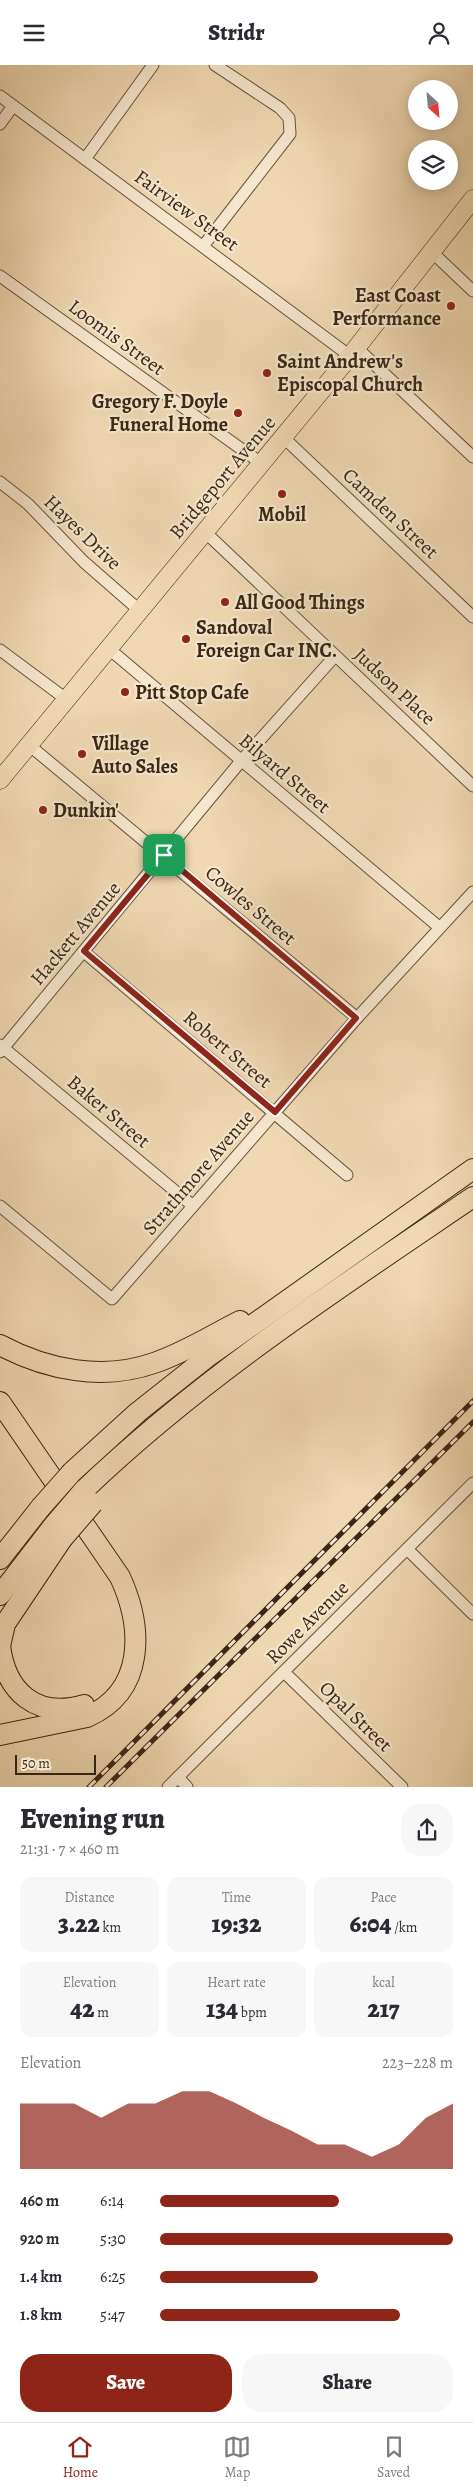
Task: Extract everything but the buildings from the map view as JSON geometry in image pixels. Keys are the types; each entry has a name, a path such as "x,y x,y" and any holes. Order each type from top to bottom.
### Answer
{"highway":[{"path":"0,1559 41,1507 72,1472 138,1412 210,1355 473,1169"},
{"path":"0,1595 89,1497 133,1443 209,1382 473,1197"},
{"path":"0,1345 53,1367 91,1372 132,1369 154,1363 175,1354 296,1293"},
{"path":"0,1402 120,1577 133,1610 136,1640 131,1670 124,1685 117,1695 97,1712 86,1717 0,1735"},
{"path":"0,1417 90,1547 112,1584 119,1602 126,1632 124,1657 115,1679 98,1698 70,1709 45,1707 25,1697 4,1670 0,1646 5,1624 58,1532"}],"main road":[{"name":"Bridgeport Avenue","path":"0,780 353,352 433,253 473,199"}],"street":[{"path":"84,159 153,65"},
{"path":"204,245 290,134 289,118 280,108 215,65"},
{"name":"Fairview Street","path":"0,96 84,159 353,352 473,457"},
{"path":"0,124 13,106"},
{"path":"433,253 473,291"},
{"name":"Loomis Street","path":"0,276 260,463"},
{"name":"Camden Street","path":"283,437 473,617"},
{"name":"Hayes Drive","path":"0,482 28,504 84,562 139,610"},
{"name":"Judson Place","path":"204,531 473,786"},
{"name":"Bilyard Street","path":"108,647 439,927"},
{"path":"0,650 66,699"},
{"name":"Hackett Avenue","path":"1,1048 241,761 335,656"},
{"name":"Cowles Street","path":"28,745 164,855 356,1018"},
{"name":"Strathmore Avenue","path":"0,1206 112,1299 356,1018 473,892"},
{"name":"Robert Street","path":"84,951 347,1175"},
{"name":"Baker Street","path":"1,1048 193,1206"},
{"name":"Rowe Avenue","path":"168,1787 473,1483"},
{"path":"407,1549 473,1614"},
{"name":"Opal Street","path":"284,1672 402,1787"},
{"path":"178,1777 187,1787"}],"railway":[{"path":"89,1787 473,1401"},
{"path":"106,1787 473,1422"}],"place":[{"name":"East Coast Performance","path":"451,306"},
{"name":"Saint Andrew's Episcopal Church","path":"267,373"},
{"name":"Gregory F. Doyle Funeral Home","path":"238,413"},
{"name":"Mobil","path":"282,494"},
{"name":"All Good Things","path":"225,602"},
{"name":"Sandoval Foreign Car INC.","path":"186,639"},
{"name":"Pitt Stop Cafe","path":"125,692"},
{"name":"Village Auto Sales","path":"82,754"},
{"name":"Dunkin'","path":"43,810"}],"route":[{"path":"164,855 356,1018 275,1112 84,951 164,855"}]}
